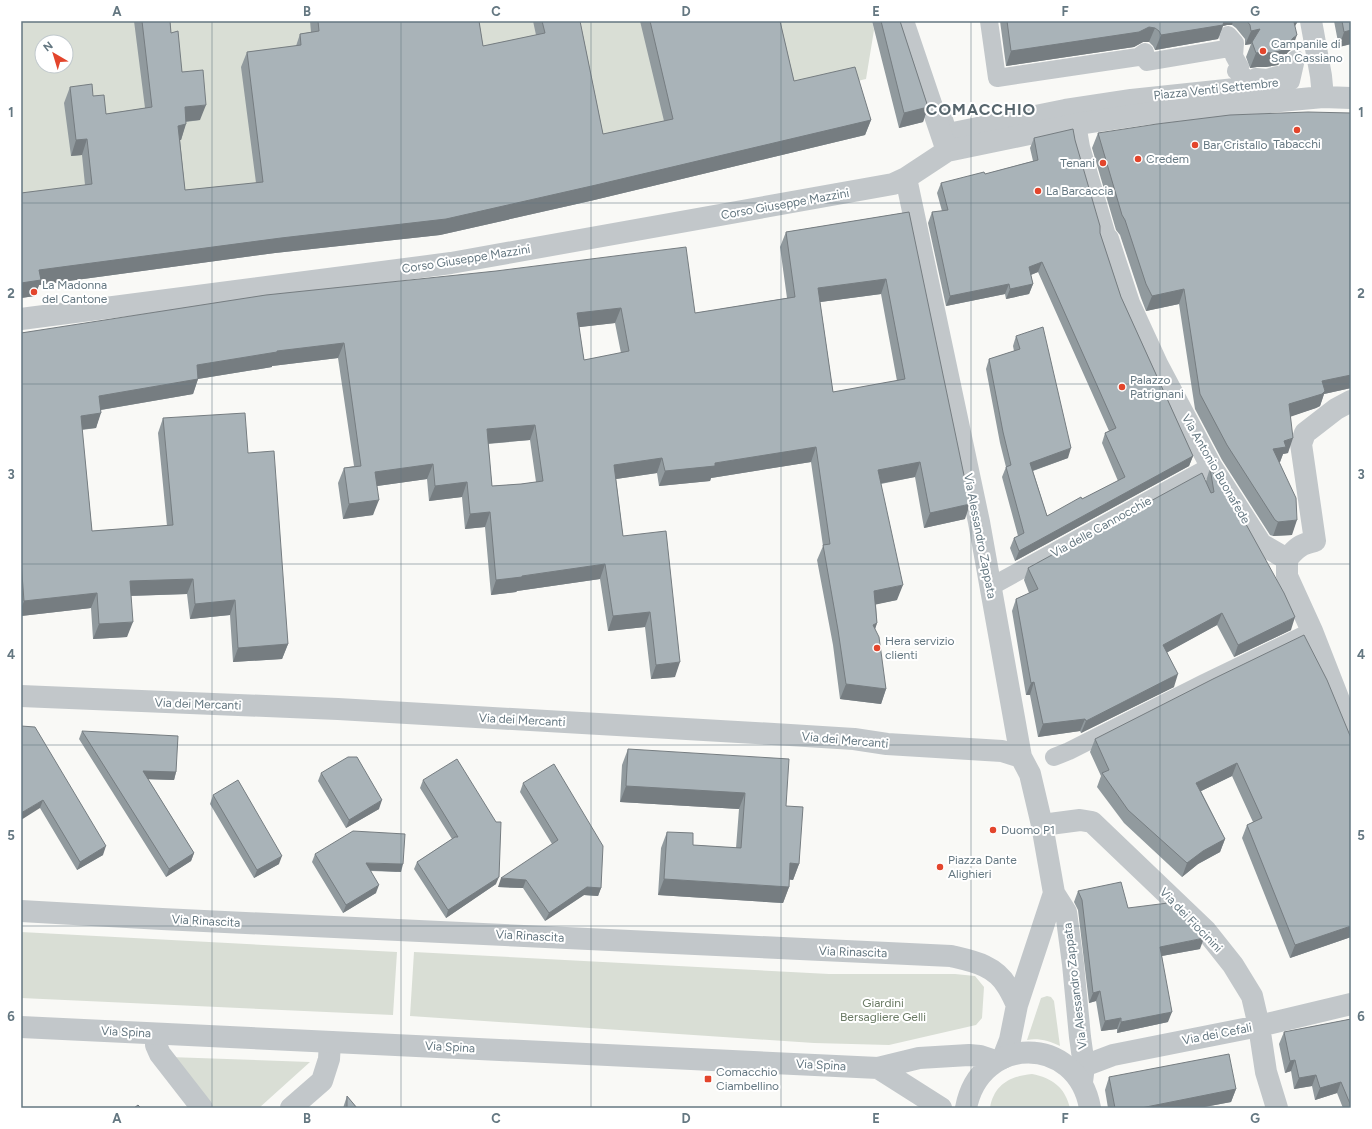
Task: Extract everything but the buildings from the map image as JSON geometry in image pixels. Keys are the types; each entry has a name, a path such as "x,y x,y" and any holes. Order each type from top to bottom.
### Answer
{"street":[{"path":"903,21 947,151"},
{"name":"Piazza Venti Settembre","path":"913,21 948,132 1065,108 1124,99 1291,81 1296,58 1281,78 1277,75 1267,78 1256,77 1253,82 1236,71 1240,66 1234,56 1235,43 1228,35 1230,48 1147,62 1145,52 1138,57 997,78 989,21"},
{"path":"1311,21 1321,76 1323,97"},
{"name":"Piazza Venti Settembre","path":"906,178 947,151 1077,124 1145,114 1323,97 1351,98"},
{"name":"Via Antonio Buonafede","path":"1077,124 1081,147 1108,239 1130,303 1155,359 1211,466 1260,544 1287,559"},
{"name":"Corso Giuseppe Mazzini","path":"21,319 451,263 893,184 906,178"},
{"name":"Via Alessandro Zappata","path":"906,178 979,522 1021,757 1030,774 1042,825 1054,893 1066,912 1073,964 1083,1074"},
{"path":"1351,401 1336,409 1305,433 1301,444 1315,541 1305,543 1294,550 1287,559 1287,576 1312,631 1351,731"},
{"name":"Via delle Cannocchie","path":"990,587 1211,466"},
{"path":"1054,757 1312,631"},
{"name":"Via dei Mercanti","path":"21,696 338,709 854,739 887,744 1002,751 1021,757"},
{"name":"Via dei Fiocinini","path":"1042,825 1080,820 1092,822 1210,937 1233,965 1252,996 1259,1026 1266,1072 1277,1108"},
{"name":"Via Alessandro Zappata","path":"999,1060 1010,1040 1017,1005 1054,893"},
{"name":"Via Rinascita","path":"21,911 951,956 985,965 1007,984 1017,1005"},
{"name":"Via dei Cefali","path":"1083,1074 1113,1055 1259,1026 1351,1004"},
{"name":"Via Spina","path":"21,1027 878,1068 918,1058 970,1055 999,1060"},
{"path":"156,1034 156,1045 160,1054 202,1108"},
{"path":"291,1108 322,1081 329,1059 330,1042"},
{"path":"966,1108 968,1097 979,1076 999,1060 1024,1053 1046,1055 1056,1059 1073,1072 1083,1074 1090,1108"},
{"name":"Via Spina","path":"878,1068 941,1108"}],"green space":[{"path":"21,21 872,21 874,30 866,79 801,94 787,108 21,241"},
{"path":"21,932 397,952 393,1015 21,998"},
{"name":"Giardini Bersagliere Gelli","path":"414,952 829,974 955,974 975,976 984,987 982,1018 976,1025 889,1045 814,1043 410,1016"},
{"path":"1047,996 1051,997 1054,1001 1060,1046 1044,1040 1027,1040 1041,998"},
{"path":"169,1057 310,1062 259,1108 213,1108"},
{"path":"1032,1074 1046,1078 1057,1085 1065,1094 1070,1108 990,1108 995,1093 1000,1087 1011,1079"}],"place":[{"name":"Campanile di San Cassiano","path":"1263,51"},
{"name":"Tabacchi","path":"1297,130"},
{"name":"Bar Cristallo","path":"1195,145"},
{"name":"Credem","path":"1138,159"},
{"name":"Tenani","path":"1103,163"},
{"name":"La Barcaccia","path":"1038,191"},
{"name":"La Madonna del Cantone","path":"34,292"},
{"name":"Palazzo Patrignani","path":"1122,387"},
{"name":"Hera servizio clienti","path":"877,648"},
{"name":"Duomo P1","path":"993,830"},
{"name":"Piazza Dante Alighieri","path":"940,867"},
{"name":"Comacchio Ciambellino","path":"708,1079"}],"district":[{"name":"COMACCHIO","path":"981,109"}]}
